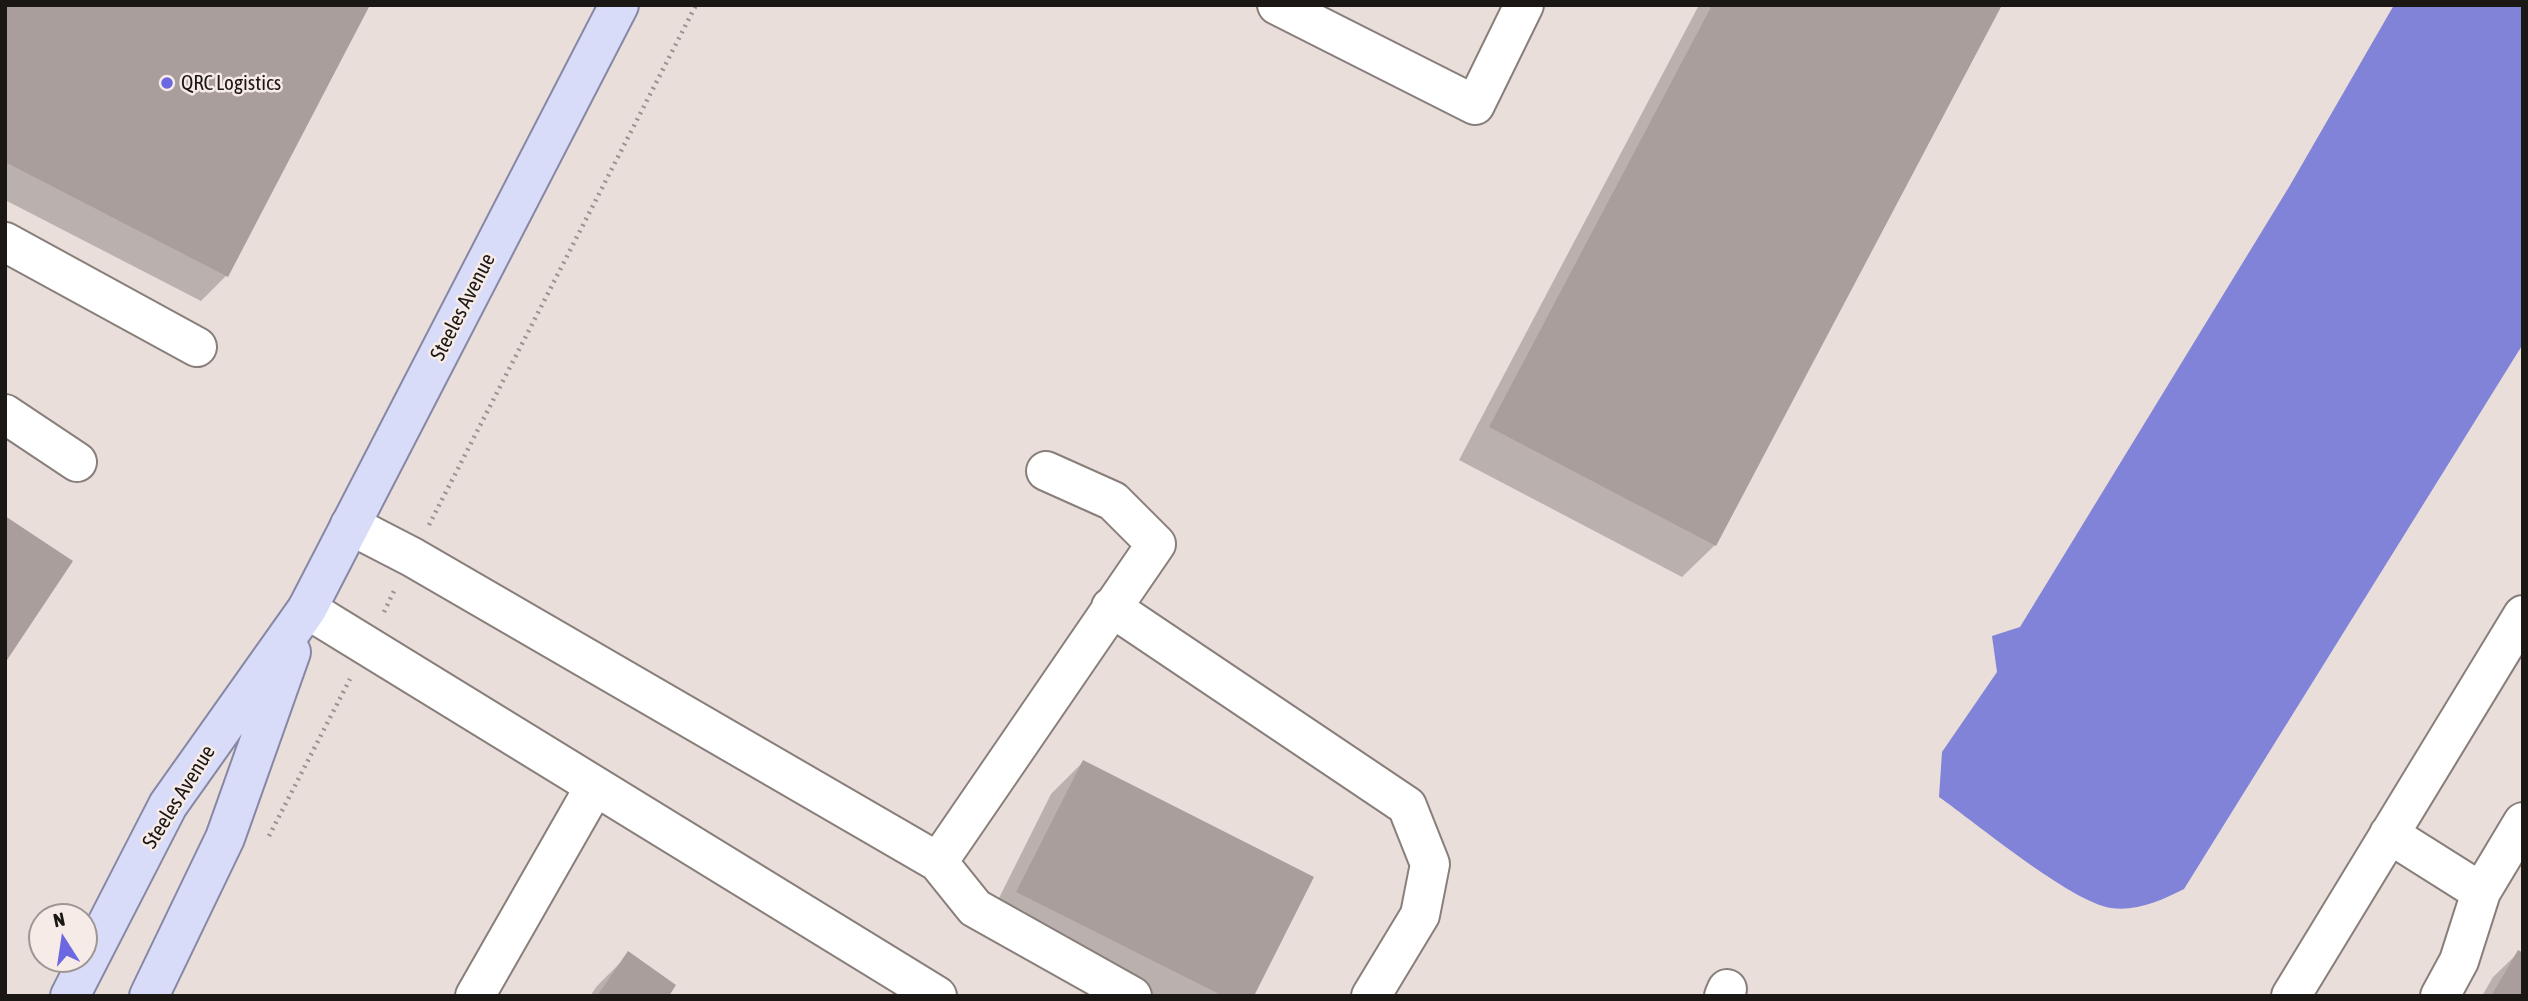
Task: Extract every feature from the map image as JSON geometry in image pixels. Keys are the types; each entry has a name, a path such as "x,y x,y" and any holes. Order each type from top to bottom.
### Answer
{"main road":[{"name":"Steeles Avenue","path":"149,996 225,838 307,609 619,5"},
{"name":"Steeles Avenue","path":"70,996 168,805 307,609"}],"lane":[{"path":"1277,5 1475,105 1524,5"},
{"path":"5,242 197,346"},
{"path":"5,414 77,461"},
{"path":"938,862 1156,544 1113,501 1046,471"},
{"path":"350,525 412,557 938,862 975,908 1132,996"},
{"path":"1111,607 1407,806 1430,864 1420,915 1371,996"},
{"path":"307,609 937,996"},
{"path":"2291,996 2523,615"},
{"path":"475,996 595,786"},
{"path":"2440,996 2459,961 2481,892 2523,822"},
{"path":"2389,834 2481,892"}],"path":[{"path":"268,839 696,5"}],"water":[{"path":"2394,5 2523,5 2523,344 2184,889 2139,907 2120,909 2094,903 2049,877 1939,797 1942,752 1997,672 1992,636 2020,627 2289,187"}],"building":[{"name":"QRC Logistics","path":"5,5 370,5 228,277 5,162"},
{"path":"1712,5 2002,5 1716,546 1489,427"},
{"path":"5,516 73,561 5,663"},
{"path":"1083,760 1314,877 1254,996 1223,996 1016,892"},
{"path":"2518,950 2523,953 2523,996 2491,996"},
{"path":"628,951 676,985 669,996 597,996"}],"place":[{"name":"QRC Logistics","path":"167,83"}]}
